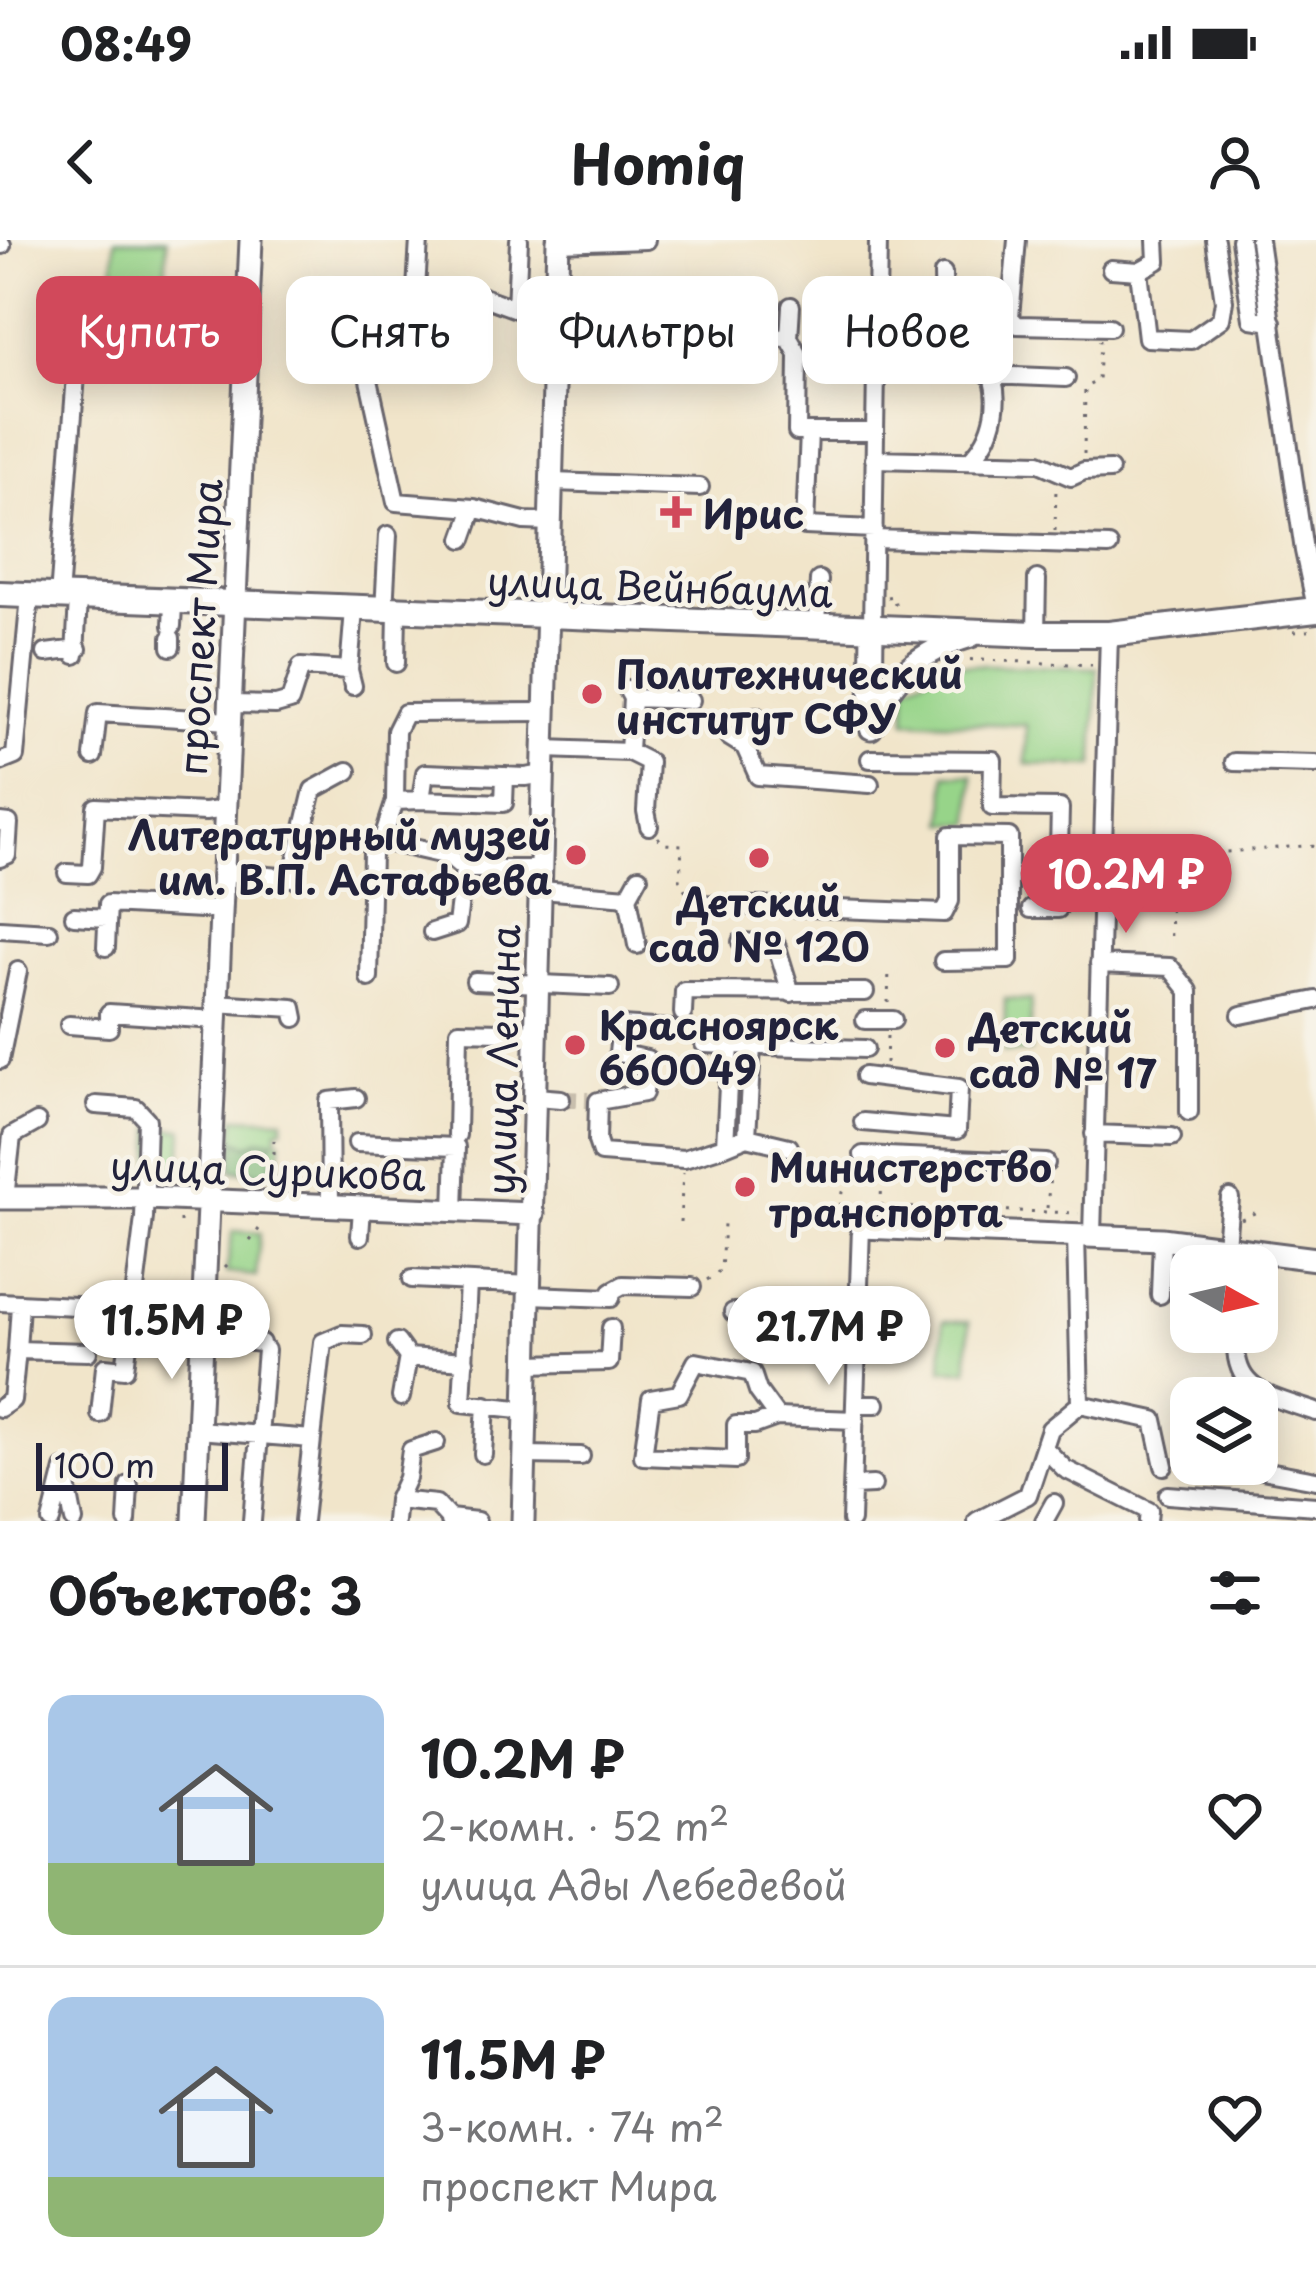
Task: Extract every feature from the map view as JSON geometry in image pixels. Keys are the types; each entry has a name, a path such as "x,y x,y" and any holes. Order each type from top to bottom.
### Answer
{"highway":[{"name":"улица Вейнбаума","path":"0,594 69,598 171,628 235,604 1036,634 1279,624 1316,609"}],"main road":[{"name":"проспект Мира","path":"194,1521 251,240"},
{"name":"улица Ленина","path":"557,276 558,242"},
{"name":"улица Ленина","path":"523,1521 554,384"},
{"path":"872,628 871,728 881,698 893,681 945,644 981,633"},
{"name":"улица Сурикова","path":"3,1198 146,1198 533,1214"},
{"path":"861,1227 1087,1228 1217,1245"},
{"path":"1278,1258 1316,1259"}],"street":[{"path":"419,240 416,290 475,294 516,309 519,240"},
{"path":"558,242 646,240"},
{"path":"877,276 878,240"},
{"path":"1017,240 1011,320 1024,325 1105,329"},
{"path":"1112,269 1139,271 1157,261 1156,240"},
{"path":"1139,271 1147,338 1191,340 1221,319 1224,301 1215,240"},
{"path":"1240,240 1252,319 1272,322"},
{"path":"1259,240 1316,609"},
{"path":"791,306 789,338 798,354 797,432 874,432"},
{"path":"778,338 789,338"},
{"path":"1013,376 1066,378"},
{"path":"46,653 76,652 69,598 76,384"},
{"path":"370,384 396,502 474,508 524,521 551,522"},
{"path":"872,628 875,384"},
{"path":"969,461 993,428 990,384"},
{"path":"808,432 806,526 1109,546"},
{"path":"874,459 1039,463 1071,477 1084,471 1110,470"},
{"path":"552,482 700,487"},
{"path":"1296,498 1316,494"},
{"path":"463,539 474,508"},
{"path":"388,535 396,663"},
{"path":"1036,634 1037,579"},
{"path":"817,626 819,580"},
{"path":"0,762 15,756 9,689 30,596"},
{"path":"93,756 98,713 230,712 277,705 290,701 301,667 351,678 354,610"},
{"path":"977,1521 1028,1495 1050,1430 1080,1404 1099,964 1094,892 1102,851 1109,634"},
{"path":"629,752 630,694 691,700"},
{"path":"369,978 372,853 382,842 395,801 396,731 405,713 546,712"},
{"path":"756,716 737,742 758,776 870,784"},
{"path":"545,749 629,752 649,762 649,826"},
{"path":"870,759 993,760 992,807 1060,808 1062,891 1058,909 1031,909"},
{"path":"1234,762 1316,764"},
{"path":"222,872 292,878 315,768"},
{"path":"313,790 348,771"},
{"path":"421,800 425,772 544,775"},
{"path":"395,801 503,803 506,776"},
{"path":"67,873 88,874 92,867 96,807 225,809"},
{"path":"0,822 9,824 7,855 0,858"},
{"path":"696,902 944,913 950,902 945,836 1010,837 1009,960 943,961"},
{"path":"382,842 449,856 464,868 628,897"},
{"path":"92,867 112,862"},
{"path":"431,932 457,924 464,868"},
{"path":"637,945 628,897 639,877"},
{"path":"1094,892 1156,891"},
{"path":"106,946 108,904 221,910"},
{"path":"74,916 107,918"},
{"path":"0,929 49,932"},
{"path":"741,942 776,944 791,993"},
{"path":"1099,964 1170,968 1189,991 1190,1112"},
{"path":"0,1060 4,1015 18,971"},
{"path":"475,981 610,987"},
{"path":"683,1013 684,991 865,992"},
{"path":"1241,1015 1316,1000"},
{"path":"68,1025 109,1028 110,1013 293,1008 295,1018"},
{"path":"865,1020 893,1020"},
{"path":"670,1029 621,1026 619,1053 647,1059 644,1094 593,1101 601,1153 684,1159 747,1137 789,1147"},
{"path":"457,1135 459,1030 538,1034"},
{"path":"704,1044 865,1049"},
{"path":"725,1145 730,1045"},
{"path":"747,1137 752,1046"},
{"path":"863,1123 957,1130 959,1088 864,1076"},
{"path":"536,1097 561,1099"},
{"path":"330,1206 329,1101 356,1099"},
{"path":"96,1105 136,1108 148,1120 146,1198 125,1369 105,1367 100,1414"},
{"path":"3,1198 12,1136 38,1122"},
{"path":"1094,1134 1172,1137"},
{"path":"357,1143 457,1148 454,1212"},
{"path":"862,1155 1048,1166"},
{"path":"1226,1245 1230,1198"},
{"path":"360,1236 362,1208"},
{"path":"851,1521 861,1227"},
{"path":"1160,1295 1162,1239"},
{"path":"412,1279 611,1298 612,1291 623,1285 692,1287"},
{"path":"468,1283 462,1403 527,1410"},
{"path":"0,1302 131,1309"},
{"path":"0,1408 12,1400 20,1305"},
{"path":"733,1312 779,1314 778,1337 856,1339"},
{"path":"528,1364 609,1362 611,1328"},
{"path":"303,1521 323,1342 342,1334 363,1335"},
{"path":"202,1336 263,1346 252,1521"},
{"path":"397,1342 409,1357 465,1361"},
{"path":"17,1350 88,1352"},
{"path":"401,1397 409,1357"},
{"path":"777,1417 758,1391 752,1373 696,1362 679,1394 651,1400 643,1456 736,1460 736,1425 855,1412 876,1404"},
{"path":"1278,1398 1316,1412"},
{"path":"1080,1404 1154,1420 1164,1466"},
{"path":"484,1454 486,1405"},
{"path":"198,1430 312,1439"},
{"path":"395,1521 411,1450 436,1442"},
{"path":"1046,1450 1064,1469 1149,1511 1148,1521"},
{"path":"526,1455 581,1456"},
{"path":"51,1521 64,1469 74,1521"},
{"path":"1278,1473 1316,1480"},
{"path":"127,1521 129,1485"},
{"path":"853,1486 873,1485"},
{"path":"1225,1502 1227,1485"},
{"path":"1168,1495 1225,1502 1249,1512 1316,1506"},
{"path":"398,1500 436,1504 449,1519 477,1521"},
{"path":"1044,1521 1054,1503"}],"path":[{"path":"1084,471 1085,387 1099,381 1105,329"},
{"path":"1039,463 1056,487 1055,545"},
{"path":"749,623 751,584"},
{"path":"879,597 893,596 896,607"},
{"path":"1279,624 1316,630"},
{"path":"948,658 1097,665"},
{"path":"649,826 663,844 682,845 680,881 696,902"},
{"path":"1102,851 1175,856 1316,845"},
{"path":"1171,943 1170,866 1175,856"},
{"path":"274,1139 274,1178"},
{"path":"680,1222 684,1159"},
{"path":"1047,1210 1048,1166"},
{"path":"840,1206 843,1185"},
{"path":"886,1214 884,1205 1047,1210 1087,1228"},
{"path":"692,1287 722,1270 724,1224"},
{"path":"250,1240 262,1225"},
{"path":"225,1267 230,1262"}],"green space":[{"path":"115,240 167,240 165,276 113,276"},
{"path":"952,664 1097,668 1094,766 1026,764 1026,725 906,721 907,685"},
{"path":"946,774 973,775 972,824 945,823"},
{"path":"1005,999 1031,1000 1030,1052 1004,1052"},
{"path":"235,1117 283,1119 283,1128 277,1129 279,1175 232,1171"},
{"path":"152,1128 183,1129 181,1172 150,1171"},
{"path":"234,1140 248,1145 273,1140 271,1173 232,1170"},
{"path":"233,1231 260,1233 256,1276 226,1273"},
{"path":"943,1321 969,1322 968,1370 942,1370"}],"tunnel":[{"path":"561,1099 588,1100"}],"place":[{"name":"Ирис","path":"676,512"},
{"name":"Политехнический институт СФУ","path":"592,694"},
{"name":"Литературный музей им. В.П. Астафьева","path":"576,855"},
{"name":"Детский сад № 120","path":"759,858"},
{"name":"Красноярск 660049","path":"575,1045"},
{"name":"Детский сад № 17","path":"945,1048"},
{"name":"Министерство транспорта","path":"745,1187"}]}
